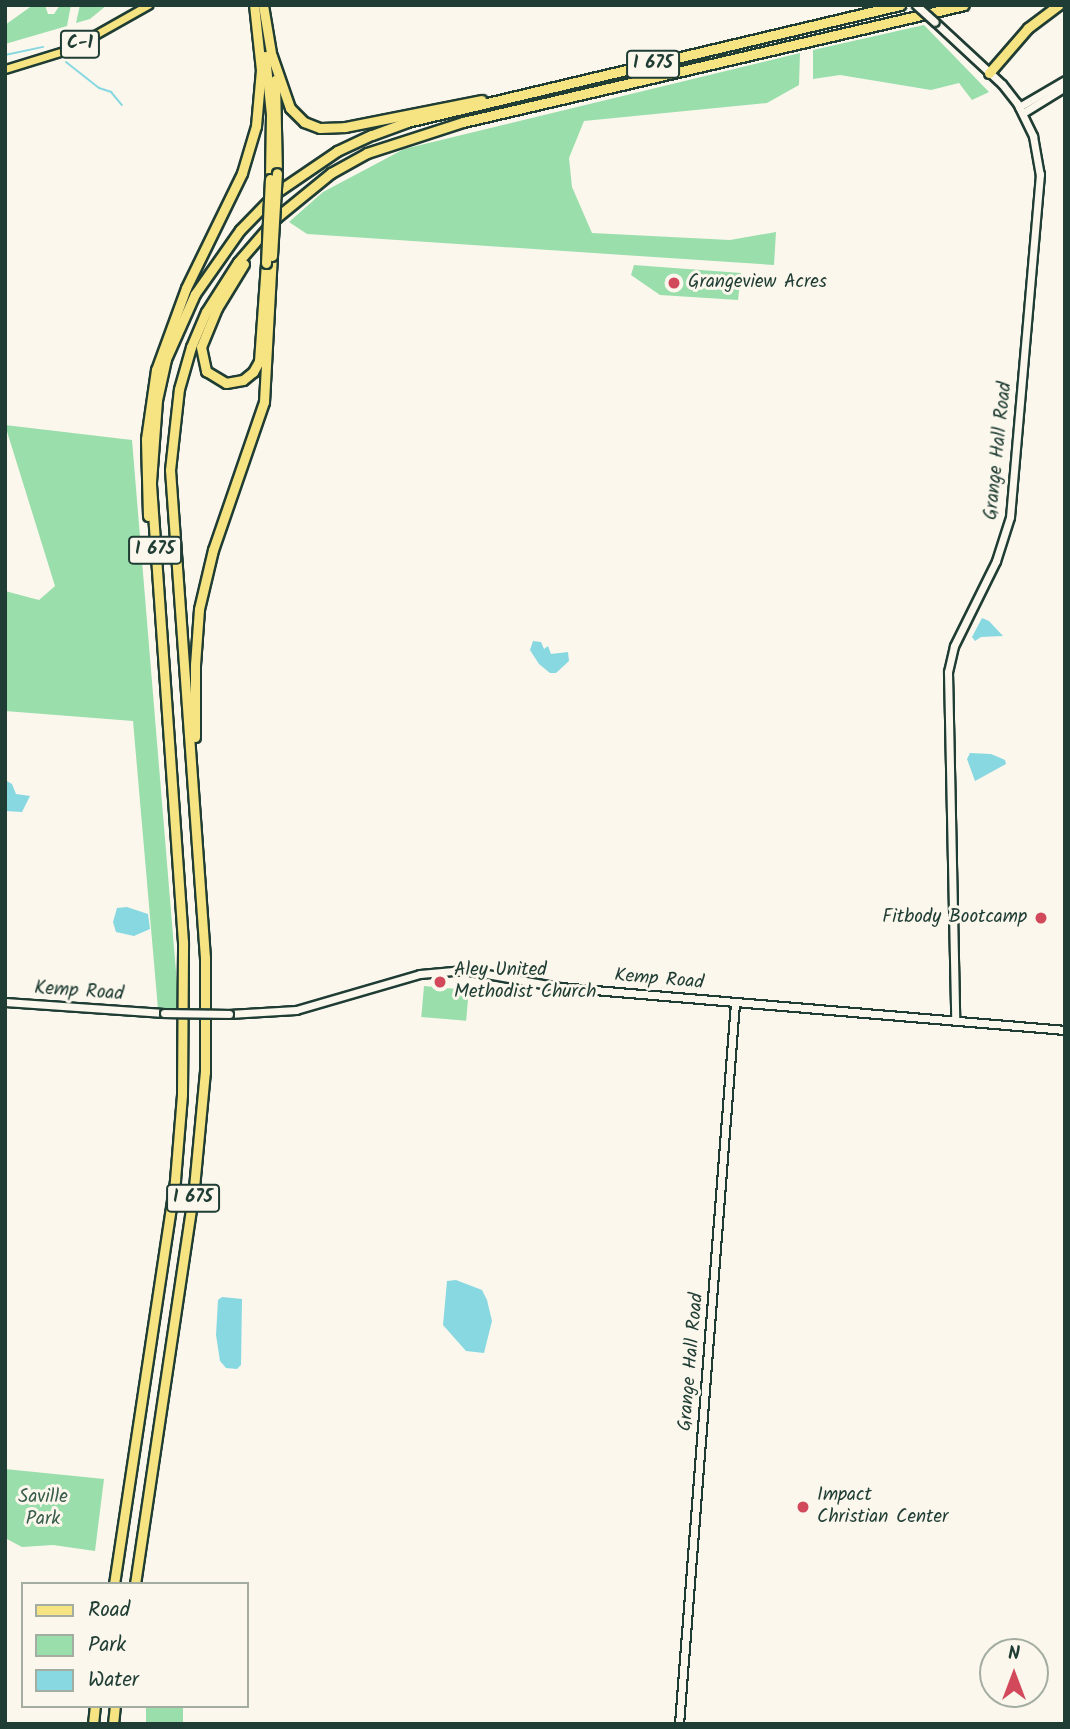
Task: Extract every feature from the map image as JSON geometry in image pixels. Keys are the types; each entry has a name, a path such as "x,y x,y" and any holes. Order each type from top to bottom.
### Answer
{"highway":[{"path":"254,5 271,100 273,176"},
{"path":"194,809 194,665 199,609 213,550 264,402 273,176 278,120 272,56 263,5"},
{"name":"I 675","path":"114,1582 175,1180 182,1094 183,942 151,482 157,400 166,359 195,294 240,230 277,192 337,150 407,122 900,5"},
{"name":"I 675","path":"135,1582 191,1211 204,1095 205,958 171,513 173,429 179,389 191,347 206,312 238,262 300,196 331,173 367,153 463,122 964,5"},
{"path":"989,73 1028,28 1058,5"},
{"path":"156,560 145,480 151,396 169,330 250,150 260,98 258,28"},
{"path":"272,56 292,112 309,124 325,128 368,123 455,103 541,91"},
{"path":"269,260 263,334 257,365 240,381 220,381 204,368 201,347 217,308 235,277 257,247 307,196 367,153"}],"main road":[{"name":"C-1","path":"5,69 70,49 148,5"},
{"name":"Grange Hall Road","path":"916,5 989,73 1021,110 1036,146 1039,184 1012,499 999,553 954,646 948,672 955,1020"},
{"path":"1021,110 1065,80"},
{"path":"1021,110 1065,88"},
{"name":"Kemp Road","path":"5,1002 164,1013 229,1014 296,1010 442,971 475,972 537,985 1065,1030"},
{"name":"Grange Hall Road","path":"679,1724 735,1002"}],"green space":[{"path":"33,5 45,5 48,14 54,14 60,5 71,5 67,26 5,44 5,25"},
{"path":"80,5 107,5 90,19 76,23"},
{"path":"924,25 989,92 972,100 959,83 931,90 840,75 813,79 813,50"},
{"path":"800,53 799,85 767,103 584,121 569,158 572,187 592,233 730,240 776,232 774,265 307,234 289,222 323,192 404,149"},
{"name":"Grangeview Acres","path":"634,265 741,273 738,300 660,295 631,275"},
{"path":"5,425 132,440 179,1008 158,1009 133,721 5,711 5,591 39,600 55,586"},
{"path":"424,986 469,990 466,1021 421,1017"},
{"name":"Saville Park","path":"5,1469 104,1479 95,1551 53,1545 22,1547 5,1538"},
{"path":"146,1708 183,1708 183,1724 146,1724"}],"water":[{"path":"982,618 989,621 1003,636 981,637 975,641 972,637"},
{"path":"533,641 541,642 544,649 548,646 551,654 568,652 569,661 556,673 550,673 539,664 530,650"},
{"path":"970,753 991,754 1005,760 1006,764 975,781 967,759"},
{"path":"5,780 12,784 16,794 30,796 22,812 5,811"},
{"path":"127,907 148,914 150,929 134,936 116,932 113,922 117,908"},
{"path":"456,1280 482,1290 487,1300 492,1321 484,1353 466,1351 443,1325 447,1281"},
{"path":"222,1297 242,1299 241,1365 237,1369 226,1368 220,1361 216,1335 218,1300"}],"waterway":[{"path":"5,55 43,47"},
{"path":"66,62 99,88 111,92 122,105"}],"place":[{"name":"Grangeview Acres","path":"674,283"},
{"name":"Fitbody Bootcamp","path":"1041,918"},
{"name":"Aley United Methodist Church","path":"440,982"},
{"name":"Impact Christian Center","path":"803,1507"}]}
